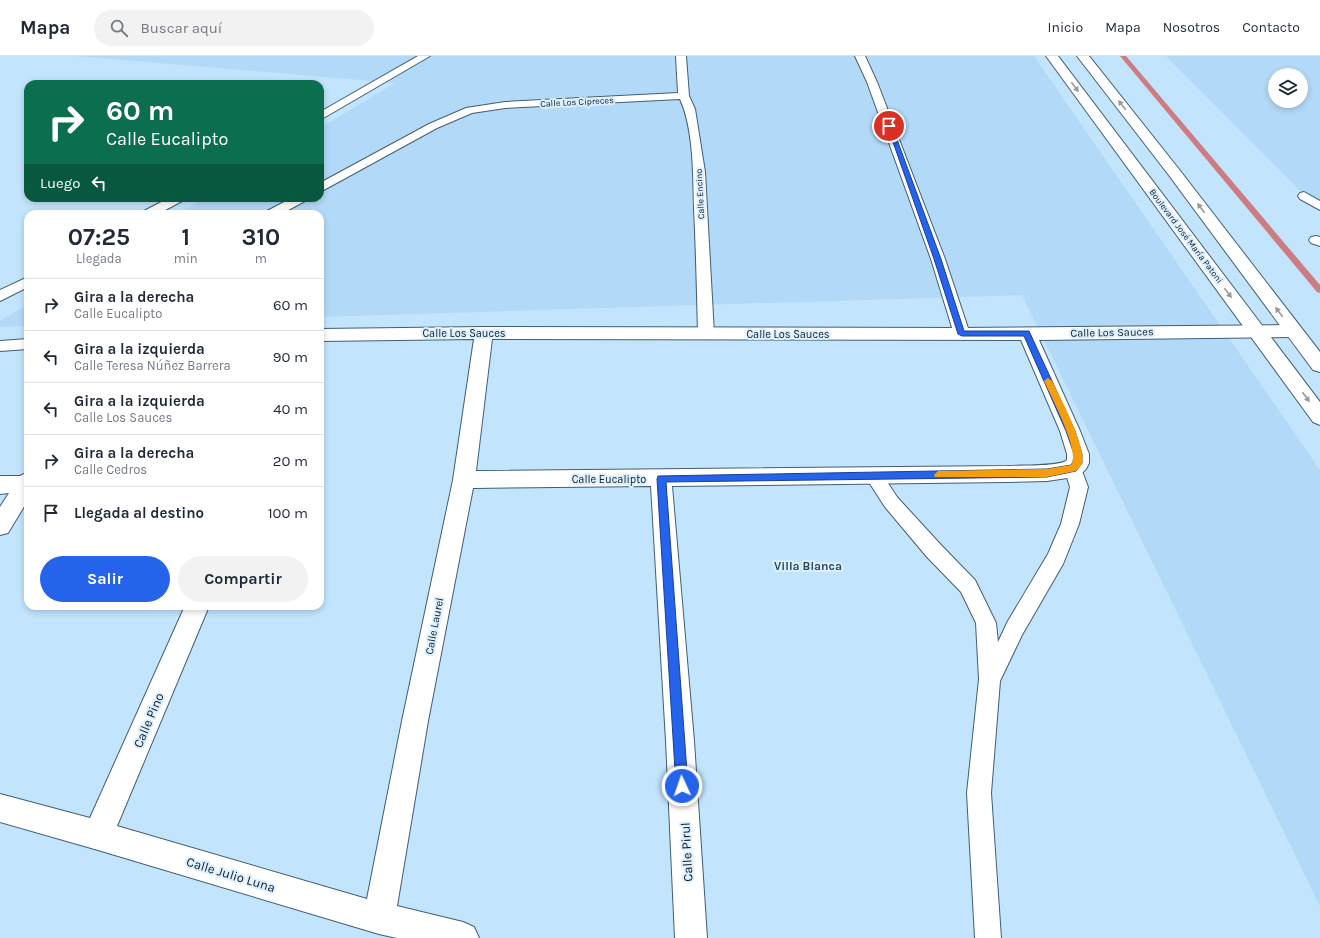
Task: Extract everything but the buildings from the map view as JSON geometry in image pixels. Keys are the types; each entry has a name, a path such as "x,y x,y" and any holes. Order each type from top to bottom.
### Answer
{"street":[{"name":"Boulevard José María Patoni","path":"1052,56 1320,417"},
{"path":"1083,56 1173,171 1320,365"},
{"name":"Calle Los Sauces","path":"324,334 962,334 1294,331"},
{"name":"Calle Laurel","path":"379,918 415,721 464,480 484,333"},
{"path":"1027,333 1070,431 1076,461"},
{"name":"Calle Eucalipto","path":"464,480 661,479 1047,473 1076,461"},
{"name":"Calle Pirul","path":"661,479 679,733 691,938"},
{"path":"0,485 24,483"},
{"path":"0,526 24,488"},
{"name":"Calle Pino","path":"98,835 195,610"},
{"name":"Calle Julio Luna","path":"0,808 98,835 379,918 463,938"}],"lane":[{"path":"324,115 425,56"},
{"name":"Calle Encino","path":"681,56 684,96 690,109 696,136 706,334"},
{"path":"860,56 872,82 938,259 962,334"},
{"name":"Calle Los Cipreces","path":"324,186 433,126 470,110 504,105 684,96"},
{"path":"1304,196 1320,206"},
{"path":"156,210 171,202"},
{"path":"279,210 294,202"},
{"path":"0,296 24,283"},
{"path":"0,346 24,344"},
{"path":"990,679 1015,628 1056,558 1070,524 1079,487 1076,461"},
{"path":"874,476 891,502 968,586 986,623 990,679 979,793 988,938"}],"shaded area":[{"path":"75,56 1034,56 1320,470 1320,906 1022,295 324,317 324,210 185,210 198,202 324,202 324,126 395,83"},
{"path":"1166,56 1320,56 1320,211"},
{"path":"24,306 24,326 0,327 0,321"}],"waterway":[{"path":"1123,56 1320,290"}],"slow traffic":[{"path":"938,475 1047,473 1066,471 1073,468 1078,463 1078,454 1070,431 1048,381"}],"district":[{"name":"Villa Blanca","path":"808,566"}],"route":[{"path":"682,786 661,479 1047,473 1066,471 1073,468 1078,463 1078,454 1070,431 1027,333 962,334 938,259 889,126"}]}
